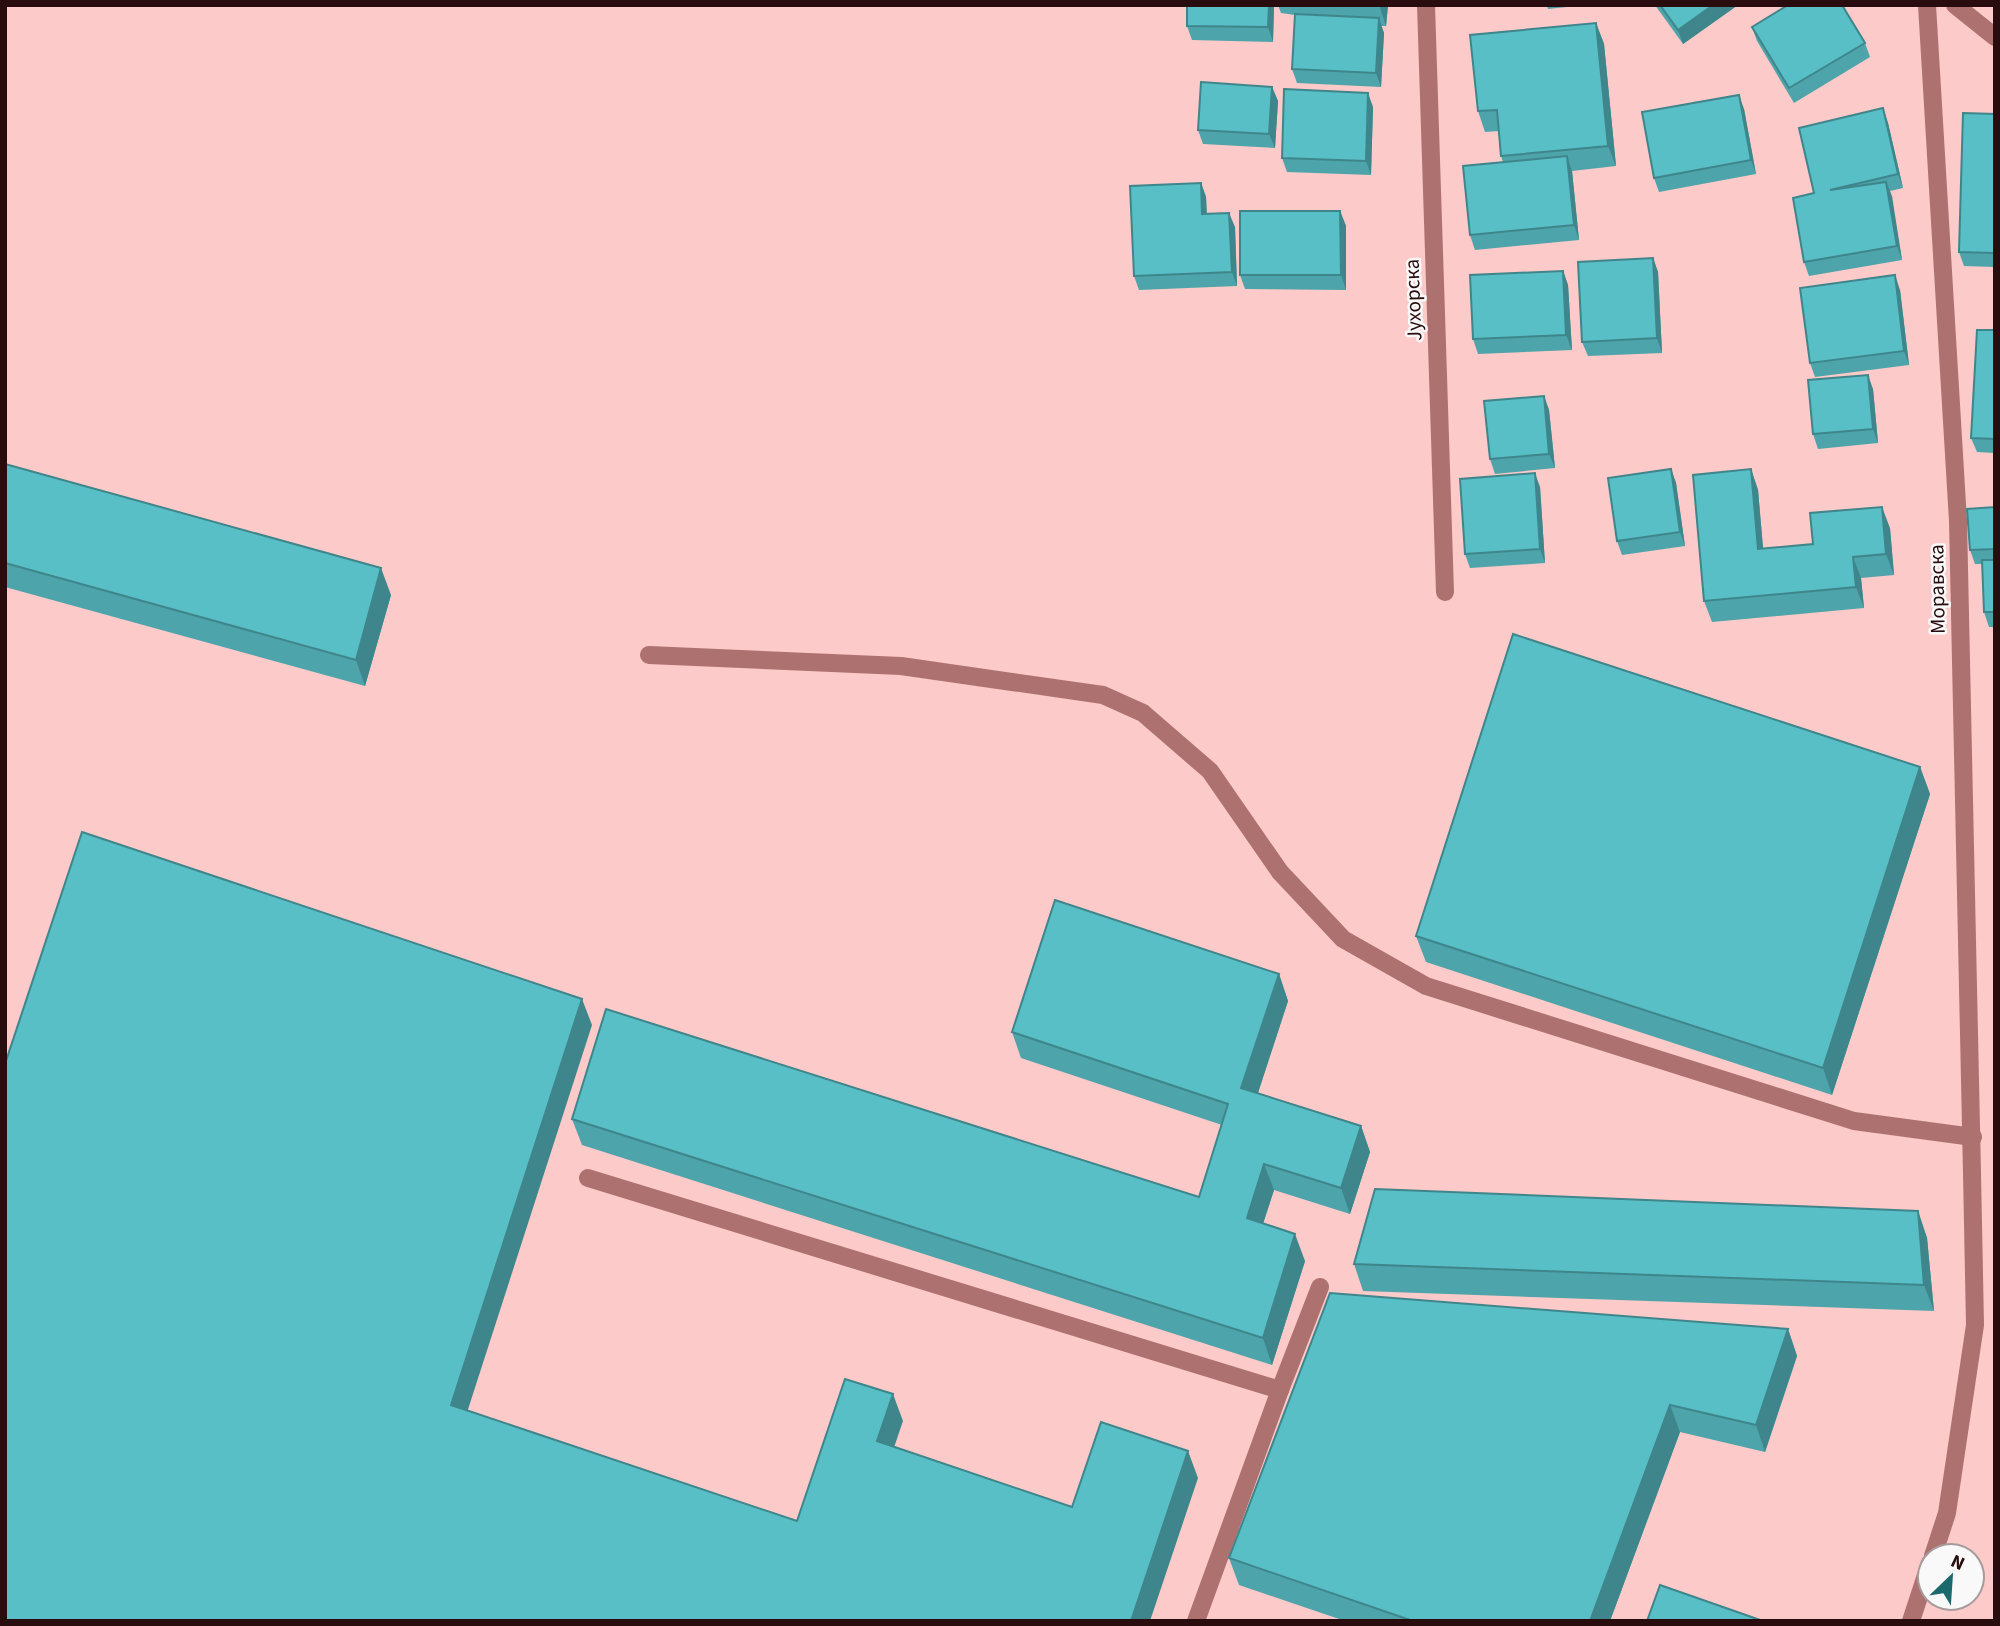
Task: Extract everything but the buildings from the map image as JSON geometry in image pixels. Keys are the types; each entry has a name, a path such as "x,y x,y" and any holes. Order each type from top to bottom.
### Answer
{"street":[{"name":"Јухорска","path":"1426,5 1445,592"},
{"name":"Моравска","path":"1927,5 1958,521 1975,1325 1947,1513 1938,1542"},
{"path":"1955,5 1995,37"},
{"path":"649,655 901,666 1103,695 1143,713 1210,771 1280,872 1343,939 1426,986 1854,1121 1973,1137"},
{"path":"588,1178 1280,1390"},
{"path":"1196,1621 1320,1287"},
{"path":"1910,1621 1916,1604"}]}
